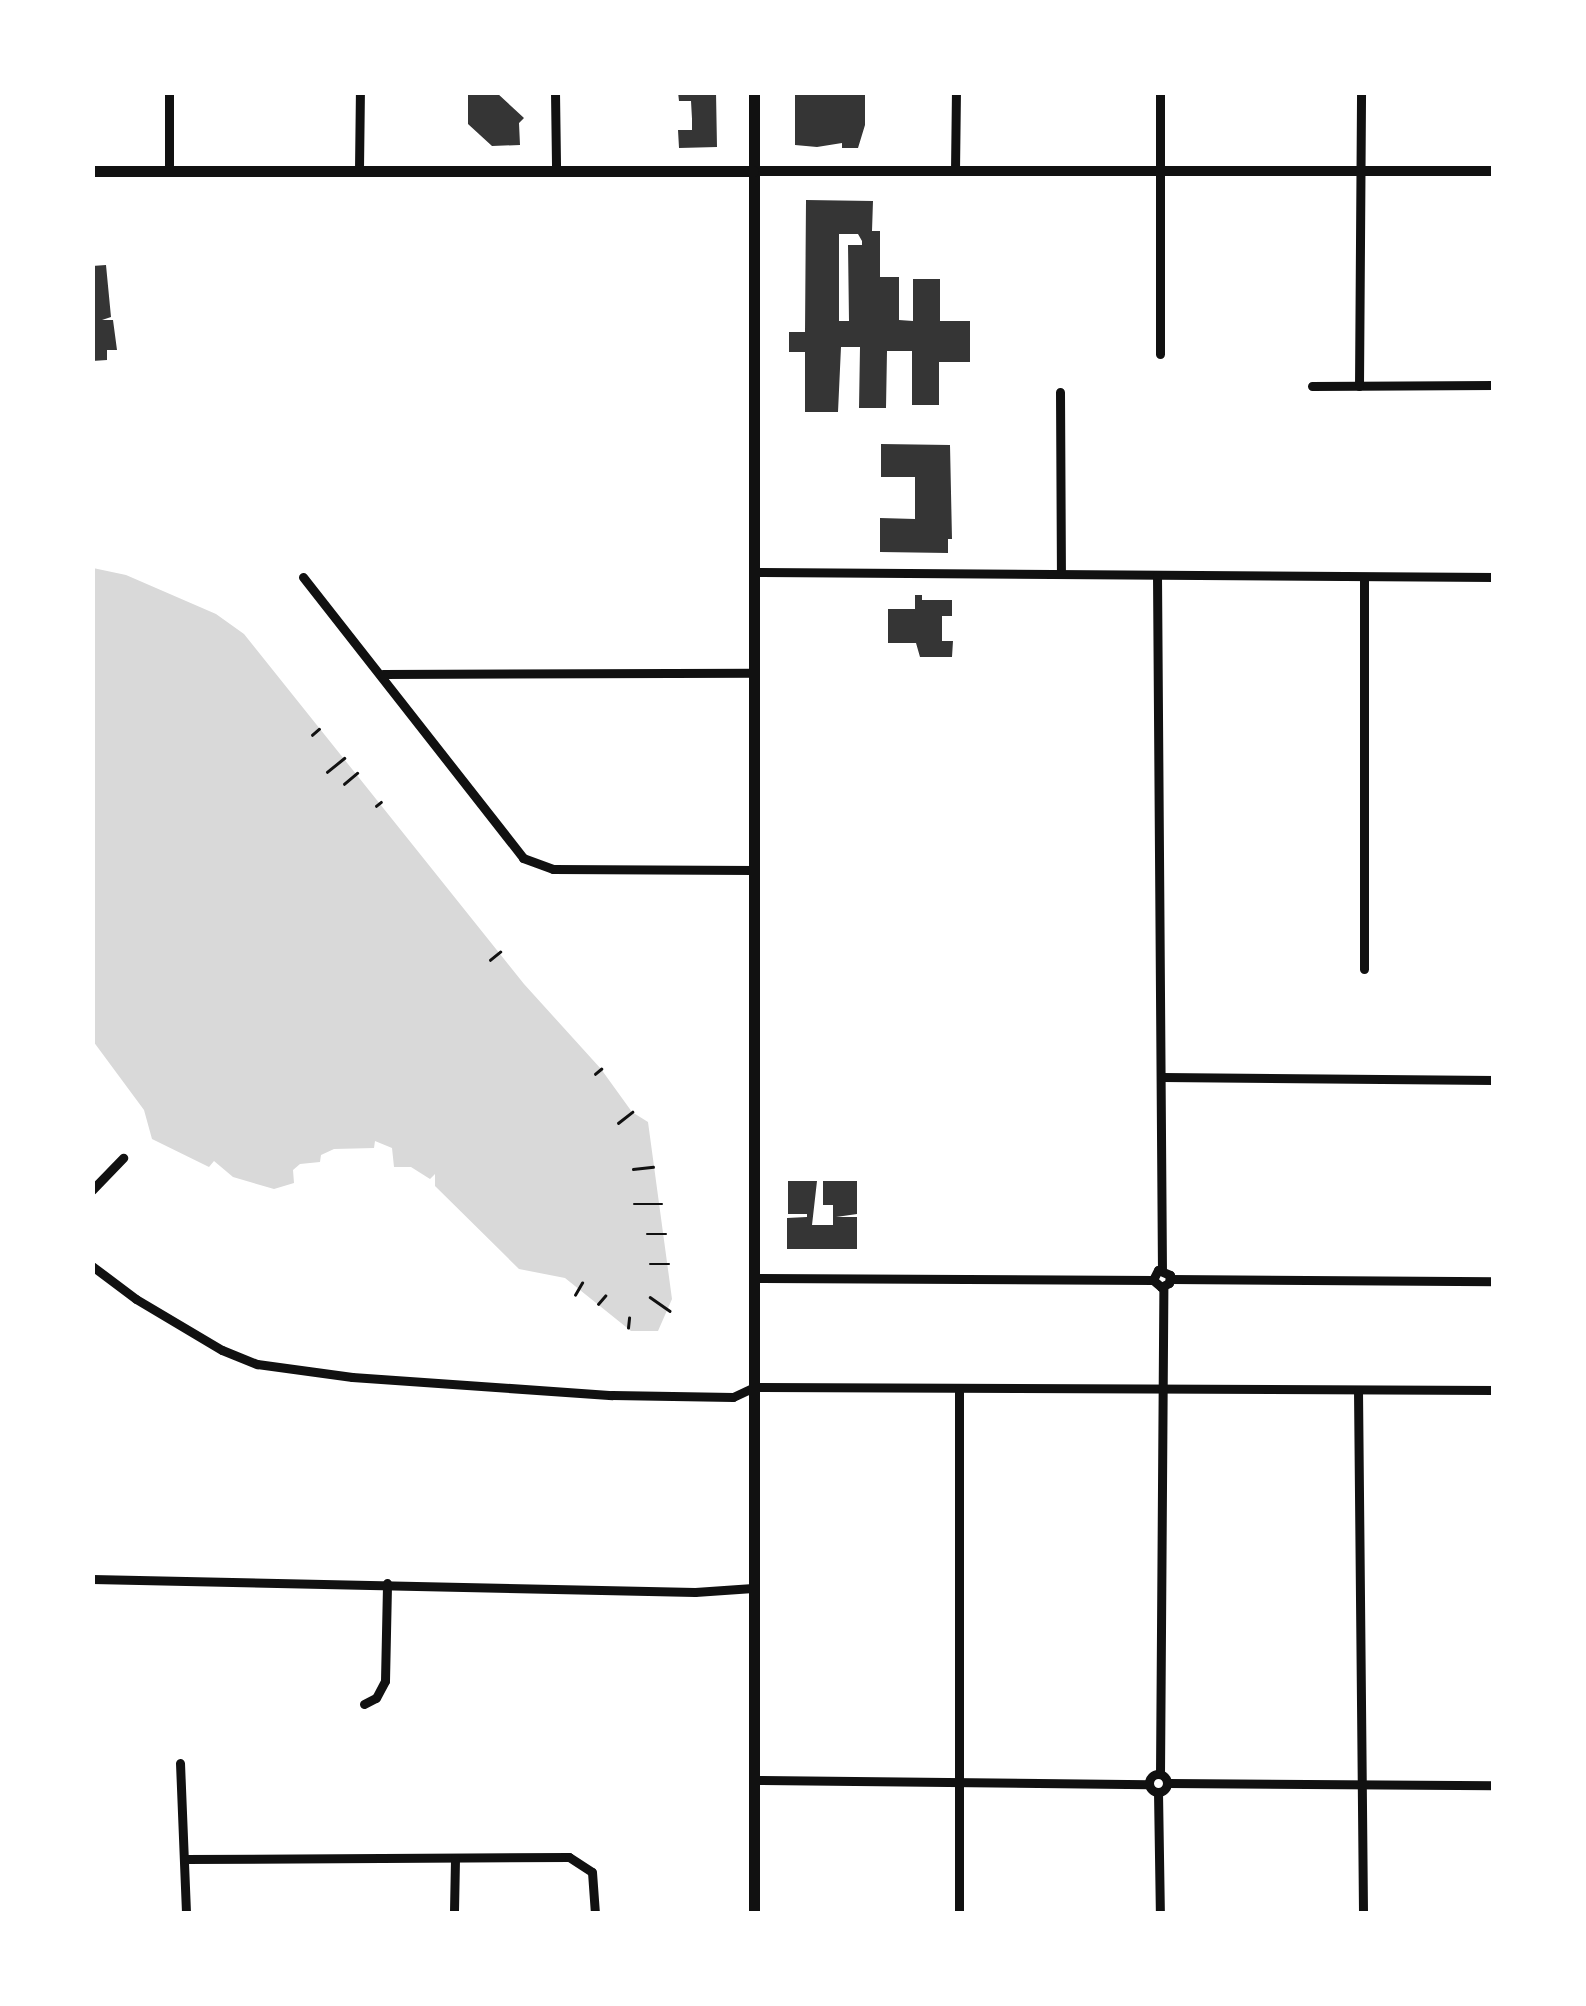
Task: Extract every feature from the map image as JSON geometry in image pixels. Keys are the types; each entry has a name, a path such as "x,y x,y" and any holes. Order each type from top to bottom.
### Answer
{"main road":[{"path":"754,92 754,1914"},
{"path":"92,171 753,171"}],"street":[{"path":"168,92 169,171"},
{"path":"360,92 360,169"},
{"path":"555,92 556,168"},
{"path":"955,172 956,92"},
{"path":"1160,92 1160,354"},
{"path":"1359,386 1361,92"},
{"path":"753,171 1494,171"},
{"path":"1312,386 1494,386"},
{"path":"1060,392 1061,574"},
{"path":"754,572 1494,577"},
{"path":"1158,575 1163,1390 1160,1774 1168,1783"},
{"path":"1364,577 1364,970"},
{"path":"303,578 383,674 518,852 531,863 553,868 754,870"},
{"path":"383,674 754,673"},
{"path":"1162,1077 1494,1080"},
{"path":"92,1190 123,1158"},
{"path":"92,1266 182,1327 257,1364 336,1375 612,1395 733,1397 754,1387 1494,1390"},
{"path":"755,1278 1494,1281"},
{"path":"959,1388 959,1914"},
{"path":"1358,1390 1363,1914"},
{"path":"92,1579 695,1592 753,1588"},
{"path":"364,1704 376,1698 386,1681 387,1584"},
{"path":"180,1763 186,1914"},
{"path":"1149,1784 1152,1776 1160,1774"},
{"path":"753,1780 1149,1784 1158,1792 1160,1914"},
{"path":"1158,1792 1168,1783 1494,1785"},
{"path":"185,1858 569,1857 588,1866 595,1880 595,1914"},
{"path":"454,1911 455,1858"}],"path":[{"path":"312,735 319,729"},
{"path":"327,772 344,758"},
{"path":"344,784 357,773"},
{"path":"376,806 381,802"},
{"path":"490,960 500,952"},
{"path":"596,1074 601,1069"},
{"path":"618,1123 632,1112"},
{"path":"633,1168 653,1167"},
{"path":"634,1204 662,1204"},
{"path":"646,1234 666,1234"},
{"path":"650,1264 669,1264"},
{"path":"575,1295 582,1284"},
{"path":"598,1304 605,1296"},
{"path":"650,1297 670,1311"},
{"path":"628,1328 629,1318"}],"shaded area":[{"path":"93,568 126,575 216,614 244,634 524,984 601,1069 632,1112 648,1122 672,1299 658,1331 631,1331 565,1278 519,1269 435,1186 435,1174 430,1179 411,1167 394,1167 392,1148 375,1141 374,1148 334,1149 321,1155 320,1162 300,1164 293,1170 294,1183 274,1189 233,1177 214,1161 209,1167 152,1139 144,1110 93,1041"}],"building":[{"path":"678,92 716,92 717,147 679,148 678,130 692,130 692,119 691,101 679,101"},
{"path":"795,92 865,92 865,125 858,148 842,148 842,143 795,145"},
{"path":"468,93 497,93 524,118 519,123 520,145 492,146 468,124"},
{"path":"806,200 873,201 872,231 880,231 880,277 899,277 899,320 913,321 913,279 940,279 940,321 970,321 970,362 939,362 939,405 912,405 912,351 887,351 886,408 859,408 860,347 841,347 838,412 805,412 805,352 789,352 789,332 805,332","holes":["839,234 858,234 862,245 848,245 849,321 839,321"]},
{"path":"106,265 111,317 102,320 113,320 117,350 107,350 107,360 92,361 92,266"},
{"path":"881,444 950,445 952,539 948,539 948,553 880,552 880,518 915,519 915,477 881,477"},
{"path":"915,595 922,595 922,600 952,600 952,616 942,616 942,641 953,641 952,657 920,657 916,643 888,643 888,609 915,609"},
{"path":"788,1181 817,1181 812,1225 833,1225 833,1205 823,1205 823,1181 857,1181 857,1214 836,1217 857,1217 857,1249 787,1249 787,1218 807,1217 788,1214"}]}
